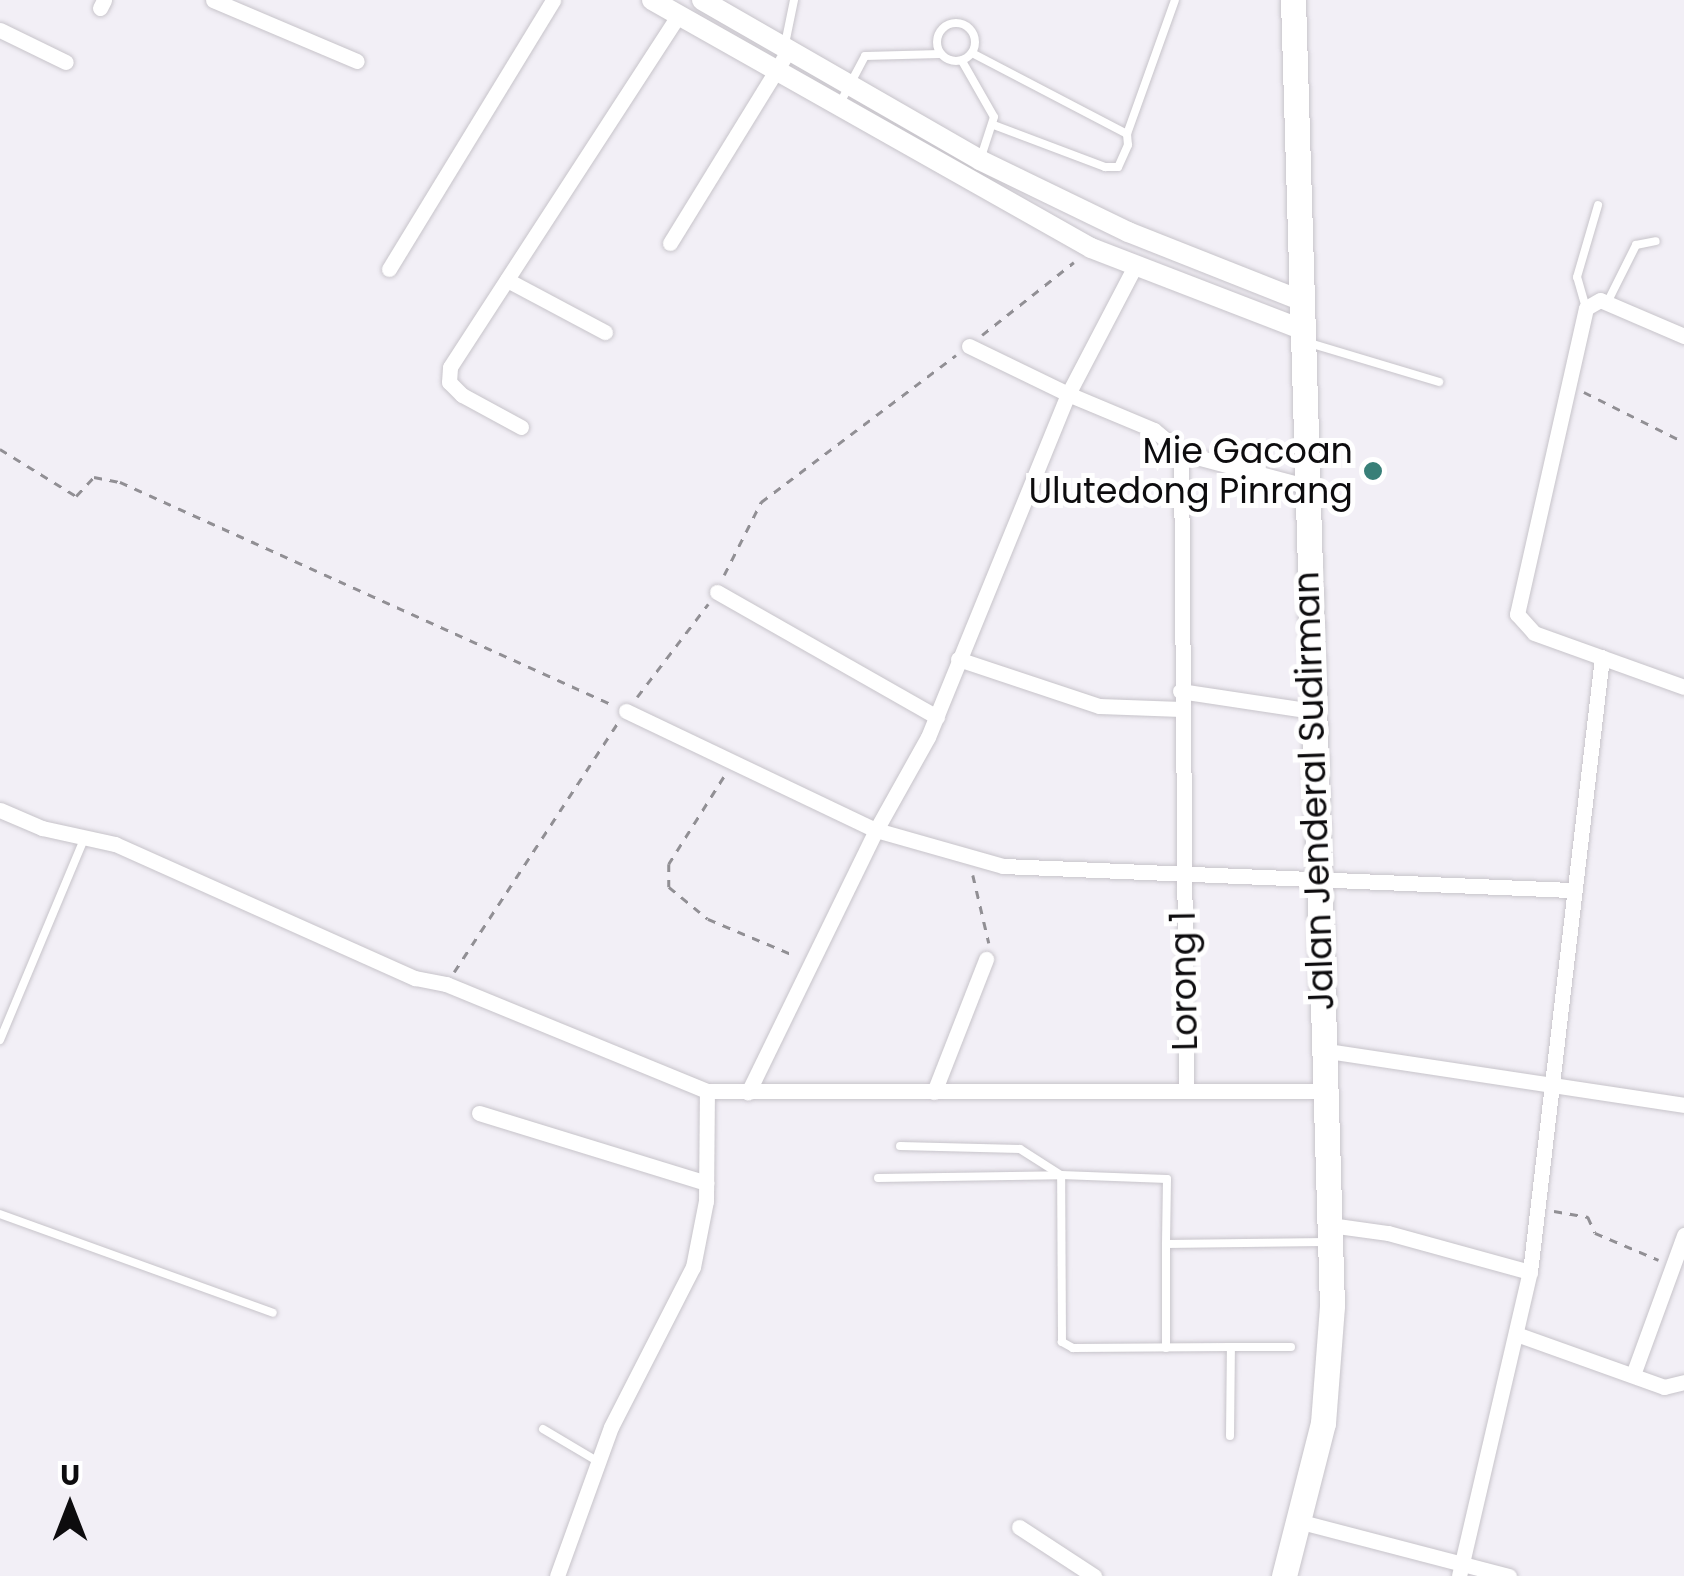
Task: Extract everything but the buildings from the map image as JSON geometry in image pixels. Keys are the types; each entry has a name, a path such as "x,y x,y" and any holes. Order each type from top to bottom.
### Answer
{"highway":[{"name":"Jalan Jenderal Sudirman","path":"1284,1576 1301,1522 1330,1371 1330,1234 1314,879 1302,300 1291,0"}],"street":[{"path":"389,269 553,0"},
{"path":"652,0 839,106 975,169 1302,300"},
{"path":"702,0 850,86 1091,248 1301,335"},
{"path":"219,1 358,61"},
{"path":"521,427 449,382 450,368 679,14"},
{"path":"0,30 66,62"},
{"path":"670,243 777,72 786,50"},
{"path":"748,1092 876,830 937,717 1068,394 1135,266"},
{"path":"507,280 605,332"},
{"path":"1684,336 1607,303 1586,308 1564,382 1517,614 1534,633 1684,687"},
{"path":"969,346 1154,430 1180,453 1305,486"},
{"name":"Lorong 1","path":"1180,453 1186,1086"},
{"path":"716,592 937,717"},
{"path":"1460,1569 1530,1272 1602,657"},
{"path":"958,660 1100,706 1180,709"},
{"path":"1180,691 1312,711"},
{"path":"626,711 876,830 971,862 1182,876 1572,890"},
{"path":"0,810 217,887 415,978 446,984 707,1091 934,1092 1186,1086 1323,1092"},
{"path":"934,1092 986,959"},
{"path":"1321,1050 1684,1105"},
{"path":"557,1576 597,1461 693,1268 706,1183 707,1091"},
{"path":"479,1113 706,1183"},
{"path":"1330,1234 1388,1233 1530,1272"},
{"path":"1634,1372 1684,1235"},
{"path":"1518,1334 1634,1372 1664,1387 1684,1382"},
{"path":"1301,1522 1460,1569 1509,1576"},
{"path":"1019,1527 1094,1576"}],"lane":[{"path":"786,50 794,0"},
{"path":"839,106 873,53 940,54 962,61 994,126 1112,168 1126,154 1128,134 1175,0"},
{"path":"940,54 939,31 961,23 975,42 972,54 962,61"},
{"path":"972,54 1128,134"},
{"path":"975,169 994,126"},
{"path":"1586,308 1576,277 1598,205"},
{"path":"1607,303 1636,245 1656,242"},
{"path":"1301,335 1439,382"},
{"path":"0,1040 85,837"},
{"path":"900,1146 1003,1146 1061,1175"},
{"path":"1061,1175 1062,1342 1072,1348 1291,1347"},
{"path":"878,1178 1167,1178 1166,1348"},
{"path":"0,1214 273,1313"},
{"path":"1166,1244 1330,1234"},
{"path":"1230,1436 1231,1346"},
{"path":"543,1430 597,1461"}],"path":[{"path":"1564,382 1684,442"},
{"path":"0,449 76,496 94,477 120,482 626,711"},
{"path":"732,764 669,864 669,886 708,920 811,962"},
{"path":"971,862 976,902 992,931 986,959"},
{"path":"1537,1208 1588,1217 1595,1233 1630,1242 1672,1268"}],"place":[{"name":"Mie Gacoan Ulutedong Pinrang","path":"1373,471"}]}
